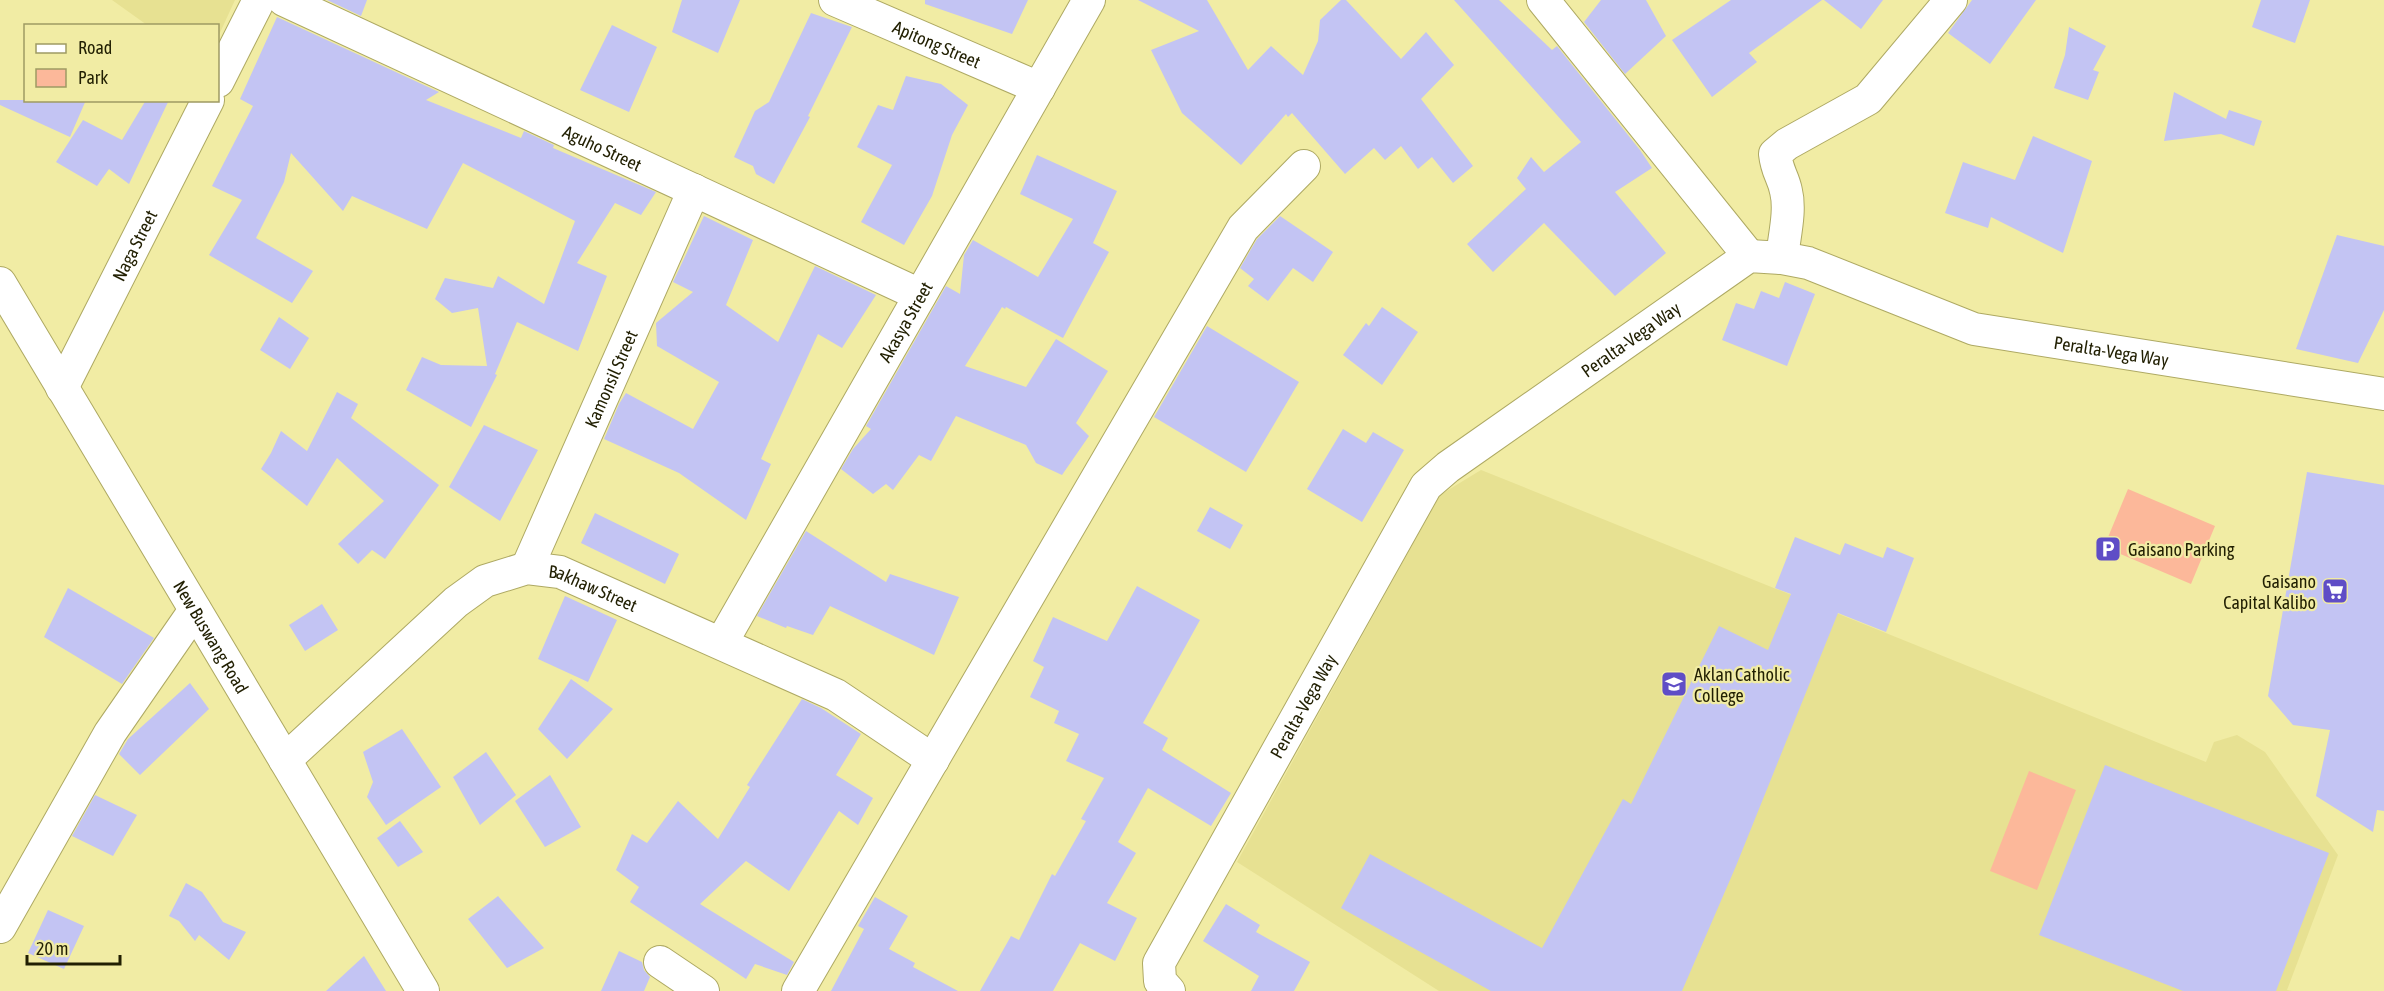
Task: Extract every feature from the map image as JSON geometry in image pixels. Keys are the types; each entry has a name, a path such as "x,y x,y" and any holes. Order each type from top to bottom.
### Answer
{"street":[{"path":"219,79 259,0"},
{"name":"Aguho Street","path":"284,0 920,295"},
{"name":"Apitong Street","path":"835,0 1039,87"},
{"name":"Akasya Street","path":"722,642 1089,0"},
{"path":"1543,0 1749,256"},
{"path":"1782,258 1788,206 1786,190 1777,169 1775,154 1787,144 1868,99 1952,0"},
{"name":"Naga Street","path":"62,388 207,102"},
{"path":"798,991 1243,228 1304,166"},
{"name":"Kamonsil Street","path":"526,568 694,190"},
{"name":"Peralta-Vega Way","path":"1164,977 1426,486 1448,467 1749,256 1782,258 1808,263 1974,329 2384,394"},
{"name":"New Buswang Road","path":"0,284 423,991"},
{"name":"Bakhaw Street","path":"285,760 456,602 485,581 526,568 560,572 722,642 836,695 933,760"},
{"path":"0,927 110,733 195,610"},
{"path":"660,962 703,991"}],"shaded area":[{"path":"112,0 235,0 219,35 219,24 146,24"},
{"name":"Aklan Catholic College","path":"1481,470 2206,762 2214,742 2237,735 2265,752 2338,855 2287,990 2292,991 1439,991 1237,862 1440,495"}],"green space":[{"path":"2128,489 2215,526 2191,584 2104,547"},
{"path":"2029,771 2076,790 2037,890 1990,871"}],"building":[{"path":"327,0 367,0 361,16"},
{"path":"682,0 740,0 718,53 672,32"},
{"path":"925,0 1028,0 1012,34 925,4"},
{"path":"1138,0 1207,0 1248,70 1271,46 1303,75 1318,41 1320,20 1341,0 1346,0 1401,59 1426,32 1454,65 1421,99 1473,166 1453,183 1432,157 1418,169 1401,146 1385,160 1374,148 1345,174 1292,113 1288,117 1286,114 1241,165 1182,113 1151,50 1199,31"},
{"path":"1454,0 1499,0 1552,50 1557,46 1652,168 1615,192 1666,253 1615,296 1544,223 1493,272 1467,244 1526,189 1517,178 1531,157 1544,172 1581,142"},
{"path":"1601,0 1646,0 1666,36 1625,74 1584,22"},
{"path":"1731,0 1822,0 1749,53 1757,62 1712,97 1672,40"},
{"path":"1824,0 1883,0 1861,29"},
{"path":"1972,0 2036,0 1990,64 1948,33"},
{"path":"2261,0 2310,0 2295,43 2252,27"},
{"path":"811,13 852,27 808,116 810,117 774,184 756,174 753,166 734,157 755,111 769,102"},
{"path":"277,17 439,92 426,100 521,138 524,131 554,145 553,148 656,192 641,215 615,203 577,263 607,276 578,351 517,322 495,374 497,375 471,427 406,390 422,357 441,365 487,366 478,308 452,313 435,299 445,278 493,288 498,276 544,304 575,221 463,163 427,229 352,196 343,211 291,153 284,182 256,238 313,271 292,303 209,255 242,200 212,186 253,106 240,99"},
{"path":"612,25 657,47 629,112 580,90"},
{"path":"2069,27 2106,46 2093,70 2099,72 2088,100 2054,88 2065,55"},
{"path":"906,76 941,84 968,105 952,135 932,196 904,245 861,222 892,165 857,147 878,105 893,110"},
{"path":"2174,92 2226,119 2229,110 2262,121 2254,146 2221,134 2164,141"},
{"path":"0,100 85,102 70,137 0,105"},
{"path":"145,102 168,102 129,184 109,169 97,186 56,162 83,120 122,140"},
{"path":"2033,136 2092,161 2063,253 1991,217 1988,228 1945,213 1963,162 2015,180"},
{"path":"1037,155 1117,191 1093,243 1109,252 1063,338 1006,307 1005,309 1002,307 965,366 1026,387 1056,339 1108,371 1076,423 1089,436 1062,475 1036,463 1026,445 956,416 931,461 919,455 893,490 886,484 873,494 841,469 853,449 871,429 866,426 946,286 960,294 964,255 973,240 1038,277 1073,219 1020,194"},
{"path":"704,216 753,240 726,305 778,342 815,266 876,295 842,348 818,334 761,459 771,464 746,520 679,473 604,439 626,393 693,429 719,382 657,346 656,323 693,292 673,282"},
{"path":"1280,216 1333,252 1313,282 1293,268 1268,301 1248,286 1254,279 1240,268 1257,239"},
{"path":"2337,235 2384,246 2384,310 2358,363 2296,349"},
{"path":"1785,282 1815,294 1787,366 1722,340 1736,303 1754,309 1761,291 1779,298"},
{"path":"1382,307 1418,332 1382,385 1343,355 1366,323 1369,326"},
{"path":"279,317 309,338 290,369 260,350"},
{"path":"1207,326 1299,382 1246,472 1154,417"},
{"path":"337,392 358,404 351,418 439,485 385,559 372,550 358,564 338,544 384,501 337,458 307,506 261,469 281,431 307,451"},
{"path":"484,425 538,450 500,521 449,487"},
{"path":"1343,429 1366,443 1373,432 1404,450 1362,522 1307,489"},
{"name":"Gaisano Capital Kalibo","path":"2307,472 2384,485 2384,811 2377,810 2373,832 2316,796 2330,730 2293,725 2268,696"},
{"path":"1210,507 1243,525 1230,549 1197,531"},
{"path":"595,513 679,554 665,584 581,543"},
{"path":"806,531 886,582 890,574 959,597 934,655 830,606 813,635 787,626 786,628 757,616"},
{"path":"1795,537 1840,555 1845,543 1883,558 1887,547 1914,558 1886,632 1838,613 1736,866 1682,991 1491,991 1341,908 1370,854 1542,948 1623,799 1631,804 1719,626 1768,650 1791,594 1775,588"},
{"path":"1137,586 1200,620 1143,723 1168,738 1162,750 1231,793 1211,826 1148,788 1118,842 1136,853 1107,903 1137,918 1115,961 1080,943 1053,991 980,991 1011,936 1019,940 1052,874 1055,876 1086,821 1081,819 1104,778 1066,761 1079,734 1054,723 1059,711 1030,697 1044,667 1033,661 1053,617 1107,641"},
{"path":"68,588 154,638 122,684 44,637"},
{"path":"565,596 617,620 588,682 538,659"},
{"path":"322,604 338,630 305,651 289,625"},
{"path":"571,679 613,709 567,759 538,729"},
{"path":"190,683 209,709 140,775 119,754 128,739"},
{"path":"802,699 821,708 861,734 836,775 873,798 858,825 839,811 789,891 746,861 700,904 794,962 787,975 755,964 746,979 630,902 639,887 616,870 632,834 647,843 678,801 718,839 750,787 747,785"},
{"path":"402,729 441,787 386,825 367,797 373,782 363,752"},
{"path":"486,752 516,795 480,825 453,777"},
{"path":"2105,765 2329,853 2276,991 2183,991 2039,935"},
{"path":"550,775 581,827 545,847 515,801"},
{"path":"95,795 137,815 113,856 72,836"},
{"path":"400,821 423,852 398,867 377,838"},
{"path":"186,883 202,892 223,922 246,932 229,960 199,935 195,941 179,921 169,916"},
{"path":"498,896 544,948 507,968 468,919"},
{"path":"875,897 908,916 889,949 915,963 913,967 958,991 831,991 864,929 858,926"},
{"path":"1226,904 1260,925 1256,932 1310,962 1294,991 1251,991 1259,976 1203,941"},
{"path":"48,910 84,926 64,969 28,953"},
{"path":"619,951 642,962 644,970 650,977 644,991 601,991"},
{"path":"364,956 386,991 326,991"}],"place":[{"name":"Gaisano Parking","path":"2108,549"},
{"name":"Gaisano Capital Kalibo","path":"2335,591"},
{"name":"Aklan Catholic College","path":"1674,684"}]}
